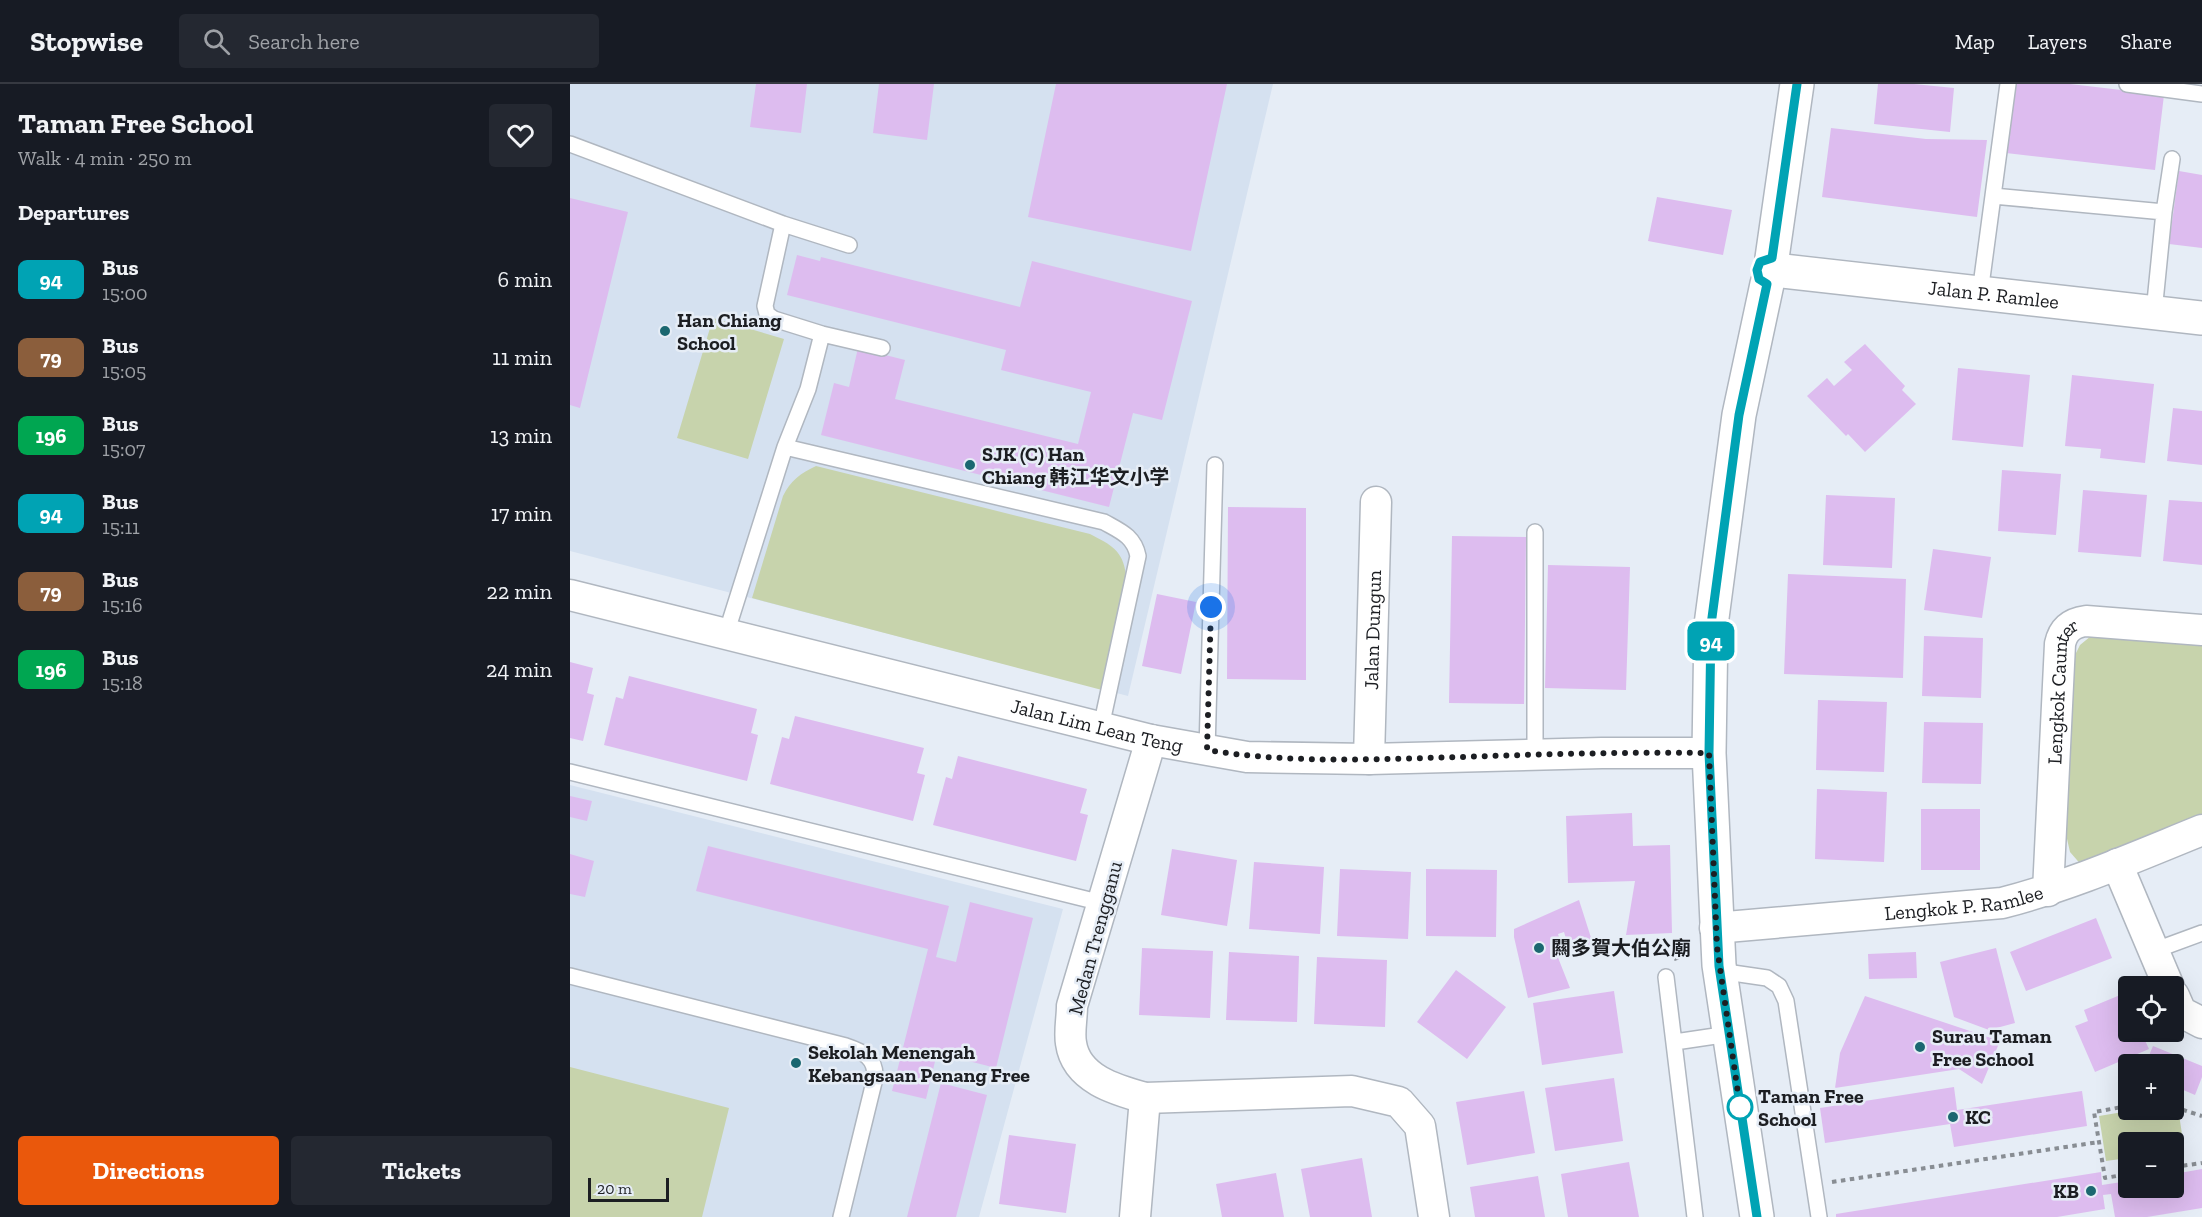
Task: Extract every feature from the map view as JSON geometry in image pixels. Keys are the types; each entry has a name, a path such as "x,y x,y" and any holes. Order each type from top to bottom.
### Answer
{"main road":[{"path":"1757,1217 1719,971 1715,928 1709,753 1711,625 1739,415 1774,271 1797,84"},
{"name":"Jalan P. Ramlee","path":"1774,271 2202,318"}],"street":[{"name":"Jalan Dungun","path":"1369,759 1376,502"},
{"name":"Jalan Lim Lean Teng","path":"570,596 1151,740 1247,757 1369,759 1602,753 1709,753"},
{"name":"Lengkok Caunter","path":"2048,891 2062,635 2076,622 2086,621 2202,630"},
{"name":"Medan Trengganu","path":"1151,740 1072,1006 1071,1044 1077,1060 1092,1077 1116,1090 1145,1098 1352,1091 1399,1102 1420,1126 1434,1217"},
{"name":"Lengkok P. Ramlee","path":"1715,928 2002,903 2048,891 2202,830"},
{"path":"2117,864 2164,976"},
{"path":"2184,1014 2202,1023"},
{"path":"1135,1217 1145,1098"}],"lane":[{"path":"1980,293 2008,84"},
{"path":"2127,84 2202,94"},
{"path":"570,144 783,224 849,245"},
{"path":"2154,312 2172,159"},
{"path":"1993,196 2164,212"},
{"path":"783,224 765,306 767,314 774,319 822,334 882,348"},
{"path":"726,634 785,447 808,389 822,334"},
{"path":"785,447 1104,522 1129,536 1136,545 1138,556 1101,727"},
{"path":"1207,750 1215,465"},
{"path":"1535,532 1535,755"},
{"path":"570,772 1102,903"},
{"path":"2153,951 2202,933"},
{"path":"1719,971 1767,978 1779,986 1786,1001 1819,1217"},
{"path":"570,976 835,1043 865,1053 872,1060 875,1078 841,1217"},
{"path":"1666,977 1695,1217"},
{"path":"1674,1042 1729,1034"}],"path":[{"path":"2118,1108 2094,1112 2105,1178 2118,1176"},
{"path":"2184,1110 2202,1116"},
{"path":"1814,1185 2099,1142"},
{"path":"2184,1166 2202,1163"}],"shaded area":[{"name":"SJK (C) Han Chiang 韩江华文小学","path":"570,84 1273,84 1128,696 570,551"},
{"name":"Sekolah Menengah Kebangsaan Penang Free","path":"570,785 1063,909 979,1217 570,1217"}],"green space":[{"path":"713,318 784,339 748,459 677,438"},
{"path":"816,466 1090,534 1110,545 1119,554 1126,575 1102,690 752,598 783,496 796,478"},
{"path":"2091,636 2202,641 2202,818 2083,867 2070,852 2065,830 2074,657 2080,645"},
{"path":"570,1067 729,1108 702,1217 570,1217"},
{"path":"2118,1113 2118,1120 2180,1120 2182,1132 2118,1132 2118,1159 2106,1161 2099,1116"}],"building":[{"path":"756,84 807,84 801,133 750,127"},
{"path":"879,84 934,84 927,140 873,133"},
{"path":"1056,84 1227,84 1191,251 1028,217"},
{"path":"1878,84 1914,84 1954,88 1950,132 1874,124"},
{"path":"2014,84 2070,84 2164,95 2155,170 2006,153"},
{"path":"1831,128 1926,139 1987,140 1977,217 1822,197"},
{"path":"2179,171 2202,175 2202,248 2169,244"},
{"path":"1657,197 1732,210 1723,255 1648,241"},
{"path":"570,198 628,212 580,408 570,405"},
{"path":"797,255 820,261 821,257 1020,307 1032,261 1192,301 1162,420 1133,413 1109,507 821,435 834,383 849,387 858,348 905,360 895,399 1078,444 1091,392 1001,370 1006,350 787,295"},
{"path":"1865,344 1905,386 1902,390 1916,404 1865,452 1807,396 1827,378 1834,386 1852,370 1844,362"},
{"path":"1958,368 2030,375 2023,447 1952,440"},
{"path":"2072,375 2154,384 2145,463 2100,458 2101,449 2065,446"},
{"path":"2173,408 2202,411 2202,465 2167,461"},
{"path":"2002,470 2061,474 2056,535 1998,531"},
{"path":"2083,490 2147,495 2141,557 2078,552"},
{"path":"1826,495 1895,498 1892,568 1823,565"},
{"path":"2169,500 2202,502 2202,565 2163,561"},
{"path":"1228,507 1306,508 1306,680 1227,679"},
{"path":"1452,536 1526,537 1524,704 1449,703"},
{"path":"1933,549 1991,557 1982,618 1924,610"},
{"path":"1548,565 1630,567 1626,690 1545,688"},
{"path":"1788,574 1906,579 1903,678 1784,674"},
{"path":"1157,594 1196,602 1181,674 1142,666"},
{"path":"1924,636 1983,638 1981,698 1922,696"},
{"path":"570,662 593,668 587,693 594,695 583,741 570,738"},
{"path":"629,676 757,709 751,733 758,735 747,781 604,745 616,697 623,699"},
{"path":"1818,700 1887,702 1884,772 1816,770"},
{"path":"795,716 924,748 917,773 925,775 913,821 770,784 782,737 789,739"},
{"path":"1924,722 1983,723 1981,784 1922,783"},
{"path":"958,756 1087,789 1080,813 1088,815 1076,861 933,825 946,777 952,779"},
{"path":"1817,789 1887,792 1884,862 1815,859"},
{"path":"570,796 592,801 587,821 570,817"},
{"path":"1921,809 1980,809 1980,870 1921,870"},
{"path":"1632,813 1633,846 1670,845 1672,933 1626,935 1635,881 1568,883 1566,816"},
{"path":"708,846 949,906 936,957 956,962 970,902 1033,918 996,1068 937,1053 926,1099 892,1091 928,949 696,891"},
{"path":"1172,849 1237,860 1227,926 1161,915"},
{"path":"570,854 594,861 585,897 570,894"},
{"path":"1254,862 1324,867 1320,934 1249,929"},
{"path":"1340,869 1411,872 1408,939 1337,936"},
{"path":"1426,869 1497,870 1496,937 1426,936"},
{"name":"闗多賀大伯公廟","path":"1579,900 1593,944 1570,952 1564,932 1558,934 1564,952 1557,955 1570,988 1528,998 1514,929"},
{"path":"2096,918 2112,958 2026,991 2010,952"},
{"path":"1142,948 1213,951 1210,1018 1139,1015"},
{"path":"1996,948 2015,1023 1989,1030 1954,1017 1940,962"},
{"path":"1229,952 1299,956 1297,1022 1226,1020"},
{"path":"1916,952 1917,978 1869,979 1868,954"},
{"path":"1317,957 1387,960 1385,1027 1314,1024"},
{"path":"1456,970 1506,1007 1467,1059 1417,1022"},
{"path":"1614,991 1623,1053 1542,1065 1533,1003"},
{"name":"Surau Taman Free School","path":"1865,996 2000,1041 1982,1084 1959,1069 1835,1088 1840,1053"},
{"path":"2118,996 2118,1042 2146,1042 2149,1049 2137,1054 2118,1054 2118,1062 2095,1072 2075,1026 2088,1021 2084,1010"},
{"path":"2153,1046 2173,1054 2150,1054"},
{"path":"2184,1059 2202,1066 2202,1077 2195,1095 2184,1090"},
{"path":"1614,1078 1623,1141 1555,1151 1545,1088"},
{"path":"941,1083 987,1095 956,1217 907,1217"},
{"name":"KC","path":"1954,1087 1957,1110 2082,1091 2087,1126 1954,1147 1950,1124 1825,1143 1820,1108"},
{"path":"1524,1091 1535,1153 1467,1165 1456,1102"},
{"path":"1009,1135 1076,1144 1066,1213 999,1204"},
{"path":"1362,1158 1372,1217 1310,1217 1301,1169"},
{"path":"1629,1162 1639,1217 1568,1217 1561,1174"},
{"name":"KB","path":"2202,1169 2202,1208 2147,1217 2115,1217 2111,1194 2103,1195 2105,1209 2057,1217 1836,1217 1836,1214 2101,1172 2102,1185 2118,1183 2118,1198 2184,1198 2184,1172"},
{"path":"1276,1173 1284,1217 1222,1217 1216,1184"},
{"path":"1538,1176 1545,1217 1475,1217 1470,1187"}],"bus line":[{"name":"94","path":"1757,1217 1715,928 1709,753 1711,625 1739,415 1767,284 1759,279 1757,270 1760,262 1772,258 1797,84"}],"place":[{"name":"Han Chiang School","path":"665,331"},
{"name":"SJK (C) Han Chiang 韩江华文小学","path":"970,465"},
{"name":"闗多賀大伯公廟","path":"1539,948"},
{"name":"Surau Taman Free School","path":"1920,1047"},
{"name":"Sekolah Menengah Kebangsaan Penang Free","path":"796,1063"},
{"name":"Taman Free School","path":"1740,1107"},
{"name":"KC","path":"1953,1117"},
{"name":"KB","path":"2091,1191"}],"route":[{"path":"1211,607 1207,750 1247,757 1369,759 1602,753 1709,753 1715,928 1740,1107"}]}
